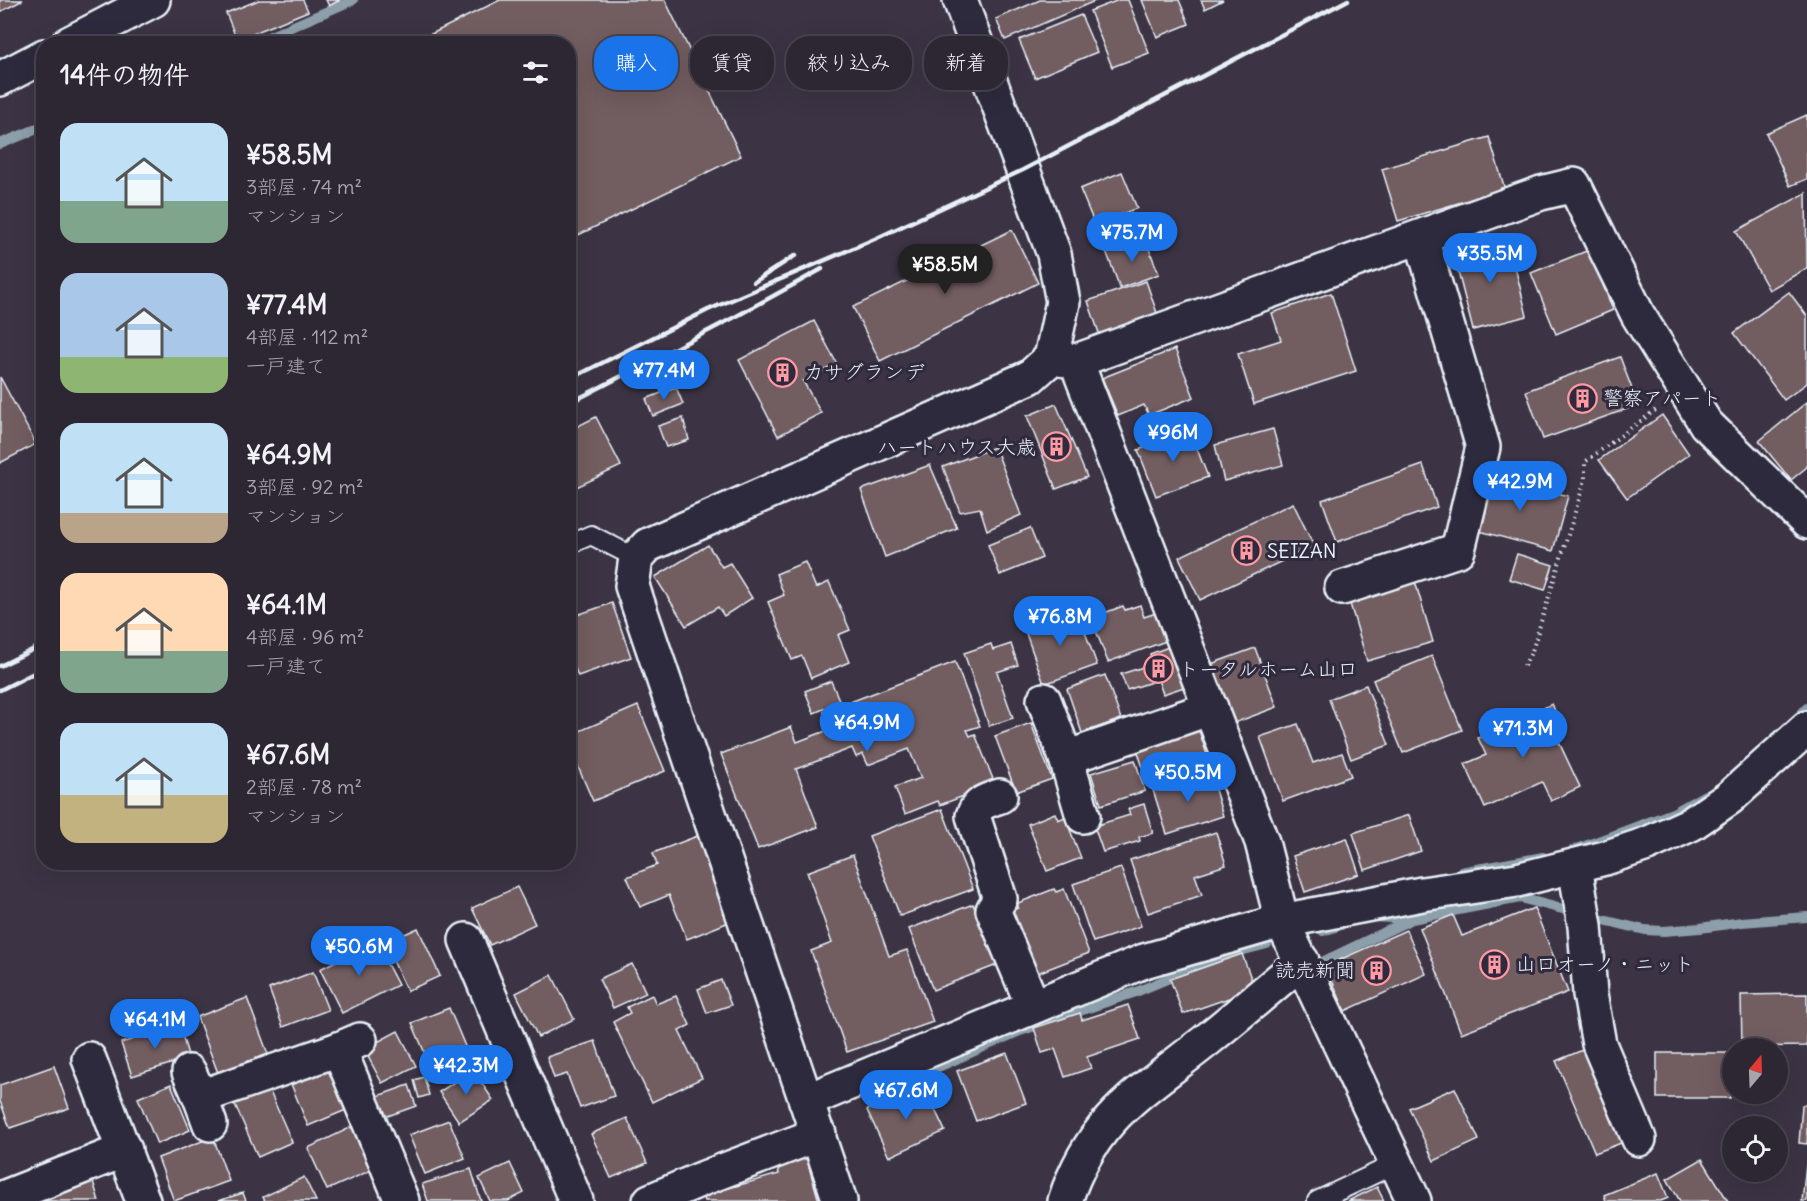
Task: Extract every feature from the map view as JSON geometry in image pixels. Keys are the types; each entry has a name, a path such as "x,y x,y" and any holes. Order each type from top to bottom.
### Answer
{"street":[{"path":"83,36 153,0"},
{"path":"960,0 1054,254 1063,302 1063,359 1211,708 1262,842 1282,921 1414,1201"},
{"path":"0,79 36,60"},
{"path":"840,1201 632,586 636,558 648,545 1030,377 1063,359 1420,237 1540,193 1574,185 1638,315 1706,424 1807,522"},
{"path":"1342,588 1458,550 1483,447 1420,237"},
{"path":"1044,700 1066,758 1083,816"},
{"path":"1066,758 1211,708"},
{"path":"806,1101 1144,961 1282,921 1422,894 1517,880 1575,866 1647,844 1691,824 1729,798 1807,728"},
{"path":"1000,796 981,802 972,816 999,899 993,910 1033,1006"},
{"path":"1575,866 1585,926 1590,994 1599,1044 1639,1139"},
{"path":"466,940 576,1201"},
{"path":"1065,1201 1083,1156 1116,1112 1302,961"},
{"path":"200,1097 350,1045 402,1201"},
{"path":"88,1059 143,1201"},
{"path":"650,1201 819,1134"},
{"path":"0,1199 125,1150"}],"lane":[{"path":"576,541 591,535 636,558"},
{"path":"1317,1201 1395,1164"}],"path":[{"path":"1524,666 1532,651 1585,480 1585,462 1684,389"}],"building":[{"path":"0,0 23,0 0,12"},
{"path":"259,0 303,0 308,11 247,36 235,36 226,13"},
{"path":"326,0 340,0 329,6"},
{"path":"500,0 665,0 690,51 690,90 709,90 741,156 576,236 576,36 427,36"},
{"path":"1040,0 1097,0 1008,39 1008,36 1003,36 996,19"},
{"path":"1119,0 1128,0 1149,53 1112,67 1090,11"},
{"path":"1142,0 1179,0 1189,24 1157,37"},
{"path":"1201,0 1223,0 1205,9"},
{"path":"1081,15 1097,52 1035,78 1019,40"},
{"path":"1807,115 1807,179 1790,186 1766,133"},
{"path":"1489,137 1505,189 1398,221 1382,169"},
{"path":"1122,172 1137,208 1095,225 1080,189"},
{"path":"1806,193 1807,268 1769,290 1736,231"},
{"path":"1012,230 1038,283 880,361 853,307"},
{"path":"1144,237 1159,274 1120,288 1106,251"},
{"path":"1508,238 1527,316 1473,330 1453,252"},
{"path":"1589,250 1613,310 1556,334 1531,273"},
{"path":"1146,281 1158,316 1100,336 1088,301"},
{"path":"1789,292 1807,316 1807,383 1784,400 1734,333"},
{"path":"1331,293 1356,371 1254,404 1238,354 1281,340 1272,313"},
{"name":"カサグランデ","path":"814,321 837,364 803,381 821,413 778,436 739,360"},
{"path":"1175,349 1194,397 1149,415 1144,405 1118,416 1102,378"},
{"name":"警察アパート","path":"1620,357 1638,405 1543,439 1526,391"},
{"path":"0,377 36,444 0,463"},
{"path":"676,387 683,404 653,416 646,399"},
{"path":"1807,402 1807,467 1791,480 1759,441"},
{"name":"ハートハウス大歳","path":"1056,404 1087,477 1056,489 1027,416"},
{"path":"1662,415 1689,454 1627,498 1599,460"},
{"path":"596,417 621,466 576,487 576,427"},
{"path":"683,418 689,440 666,447 658,426"},
{"path":"1273,429 1283,465 1224,481 1215,445"},
{"path":"1190,431 1208,477 1156,496 1138,450"},
{"path":"995,447 1021,515 987,530 980,508 960,512 943,467"},
{"path":"930,465 957,528 885,557 861,490"},
{"path":"1423,465 1437,507 1337,542 1322,500"},
{"path":"1488,473 1568,496 1553,551 1472,529"},
{"name":"SEIZAN","path":"1293,503 1314,546 1200,600 1179,557"},
{"path":"1030,528 1042,558 1000,575 988,545"},
{"path":"708,545 722,567 730,563 752,598 724,616 718,607 686,626 655,577"},
{"path":"1517,554 1553,565 1545,590 1509,579"},
{"path":"805,562 816,588 829,582 850,630 838,635 849,662 811,678 802,656 792,660 768,602 784,595 776,574"},
{"path":"1414,578 1433,642 1367,661 1348,597"},
{"path":"612,603 631,657 578,676 576,671 576,615"},
{"path":"1140,605 1144,617 1156,613 1166,641 1108,662 1091,618 1123,606 1125,610"},
{"path":"1077,610 1097,665 1044,684 1024,628"},
{"path":"991,644 993,650 1011,644 1018,665 997,672 1013,718 989,726 964,653"},
{"name":"トータルホーム山口","path":"1171,646 1184,687 1163,694 1158,680 1127,690 1121,674 1153,664 1150,654"},
{"path":"1255,648 1277,707 1234,723 1211,664"},
{"path":"1432,656 1462,730 1403,753 1373,680"},
{"path":"955,662 980,726 967,730 970,736 975,734 995,784 940,805 938,801 905,814 895,787 921,778 909,749 868,765 863,754 856,757 852,748 796,769 818,827 758,849 721,754 791,727 797,742 831,729 824,712"},
{"path":"1105,675 1121,719 1082,733 1067,689"},
{"path":"831,681 840,702 814,713 805,691"},
{"path":"1366,685 1389,745 1351,759 1329,699"},
{"path":"1552,704 1565,734 1557,738 1580,787 1551,801 1542,782 1485,808 1465,764 1486,755 1478,738"},
{"path":"638,706 665,771 593,801 576,762 576,733"},
{"path":"1196,721 1210,764 1148,783 1134,740"},
{"path":"1031,723 1052,779 1016,792 995,736"},
{"path":"1298,724 1313,763 1342,753 1351,776 1283,801 1260,737"},
{"path":"1135,760 1145,791 1101,805 1091,773"},
{"path":"1210,773 1223,816 1167,834 1153,790"},
{"path":"1144,804 1153,833 1139,837 1140,841 1103,852 1094,826 1130,815 1128,809"},
{"path":"942,809 973,889 900,916 869,836"},
{"path":"1055,813 1058,820 1065,817 1081,858 1047,871 1028,824"},
{"path":"1409,815 1421,851 1365,870 1353,833"},
{"path":"1216,832 1226,865 1195,875 1202,895 1148,913 1130,860"},
{"path":"700,835 734,920 687,939 669,895 640,907 627,877 657,865 653,853"},
{"path":"1347,838 1359,874 1305,892 1293,856"},
{"path":"853,855 889,956 907,950 933,1022 847,1052 811,951 832,943 807,872"},
{"path":"1121,868 1141,926 1093,942 1073,884"},
{"path":"517,887 535,924 490,945 472,908"},
{"path":"1054,889 1056,892 1064,889 1089,953 1035,974 1010,911 1018,908 1018,903"},
{"path":"973,904 997,965 933,990 909,929"},
{"name":"山口オーノ・ニット","path":"1534,908 1568,992 1461,1033 1420,928 1453,915 1462,936"},
{"path":"418,928 440,976 407,991 385,943"},
{"name":"読売新聞","path":"1406,930 1426,974 1345,1011 1326,966"},
{"path":"375,941 398,985 342,1013 320,969"},
{"path":"1242,954 1255,989 1183,1014 1170,979"},
{"path":"632,964 646,993 613,1008 599,979"},
{"path":"313,972 328,1010 283,1027 269,989"},
{"path":"552,975 574,1019 538,1037 516,993"},
{"path":"721,980 731,1005 707,1013 698,989"},
{"path":"1807,994 1807,1046 1788,1046 1788,1038 1742,1038 1741,995"},
{"path":"652,995 656,1004 676,996 690,1025 679,1031 702,1078 652,1102 613,1022 630,1013 627,1007"},
{"path":"247,998 268,1054 218,1073 197,1017"},
{"path":"1128,1005 1140,1039 1087,1057 1091,1068 1065,1077 1055,1049 1042,1053 1034,1028 1080,1013 1082,1020"},
{"path":"449,1008 467,1051 430,1065 412,1023"},
{"path":"179,1025 189,1058 132,1076 121,1043"},
{"path":"398,1031 416,1066 382,1083 364,1049"},
{"path":"595,1041 614,1096 580,1108 567,1074 554,1078 547,1057"},
{"path":"1590,1047 1629,1140 1595,1153 1556,1061"},
{"path":"1007,1053 1026,1103 976,1121 957,1071"},
{"path":"1657,1053 1722,1053 1722,1098 1657,1098"},
{"path":"54,1066 69,1108 10,1128 0,1101 0,1085"},
{"path":"329,1069 346,1110 308,1126 291,1084"},
{"path":"473,1070 493,1100 459,1122 439,1092"},
{"path":"424,1077 429,1095 419,1098 414,1080"},
{"path":"171,1084 190,1130 157,1144 138,1098"},
{"path":"923,1084 945,1131 889,1157 867,1110"},
{"path":"267,1085 292,1142 258,1157 233,1100"},
{"path":"409,1085 416,1106 382,1118 375,1097"},
{"path":"1455,1088 1479,1140 1434,1161 1409,1108"},
{"path":"1802,1105 1807,1105 1807,1144 1799,1143"},
{"path":"627,1118 647,1163 611,1178 591,1134"},
{"path":"449,1120 465,1158 425,1174 409,1135"},
{"path":"356,1125 376,1168 327,1190 308,1148"},
{"path":"213,1137 229,1181 174,1201 158,1158"},
{"path":"806,1157 819,1201 705,1201 704,1195 779,1174 777,1165"},
{"path":"1702,1159 1728,1201 1680,1201 1667,1179"},
{"path":"510,1163 524,1193 508,1201 490,1201 479,1178"},
{"path":"1806,1165 1807,1201 1802,1201"},
{"path":"471,1169 481,1201 428,1201 422,1184"},
{"path":"1658,1173 1668,1198 1661,1201 1606,1201 1604,1195"},
{"path":"304,1177 316,1201 265,1201 263,1197"},
{"path":"92,1178 99,1201 33,1201"},
{"path":"1377,1187 1384,1201 1348,1201"},
{"path":"243,1193 246,1201 218,1201"}],"waterway":[{"path":"270,36 353,0"},
{"path":"0,144 36,129"},
{"path":"1793,723 1807,708"},
{"path":"1572,851 1673,813 1705,795"},
{"path":"1461,872 1543,857"},
{"path":"1318,964 1412,919 1520,898 1570,911"},
{"path":"1374,917 1409,919"},
{"path":"1595,918 1645,930 1664,931 1807,917"},
{"path":"1323,931 1341,925"},
{"path":"877,1094 1020,1031 1136,992 1225,955 1267,944"}],"railway":[{"path":"576,376 708,310 877,238 1023,170 1348,0"},
{"path":"754,282 796,255"},
{"path":"576,400 822,269"},
{"path":"0,666 36,648"},
{"path":"0,690 36,672"}],"place":[{"name":"カサグランデ","path":"783,372"},
{"name":"警察アパート","path":"1582,398"},
{"name":"ハートハウス大歳","path":"1057,447"},
{"name":"SEIZAN","path":"1246,551"},
{"name":"トータルホーム山口","path":"1158,669"},
{"name":"山口オーノ・ニット","path":"1495,964"},
{"name":"読売新聞","path":"1376,970"}]}
